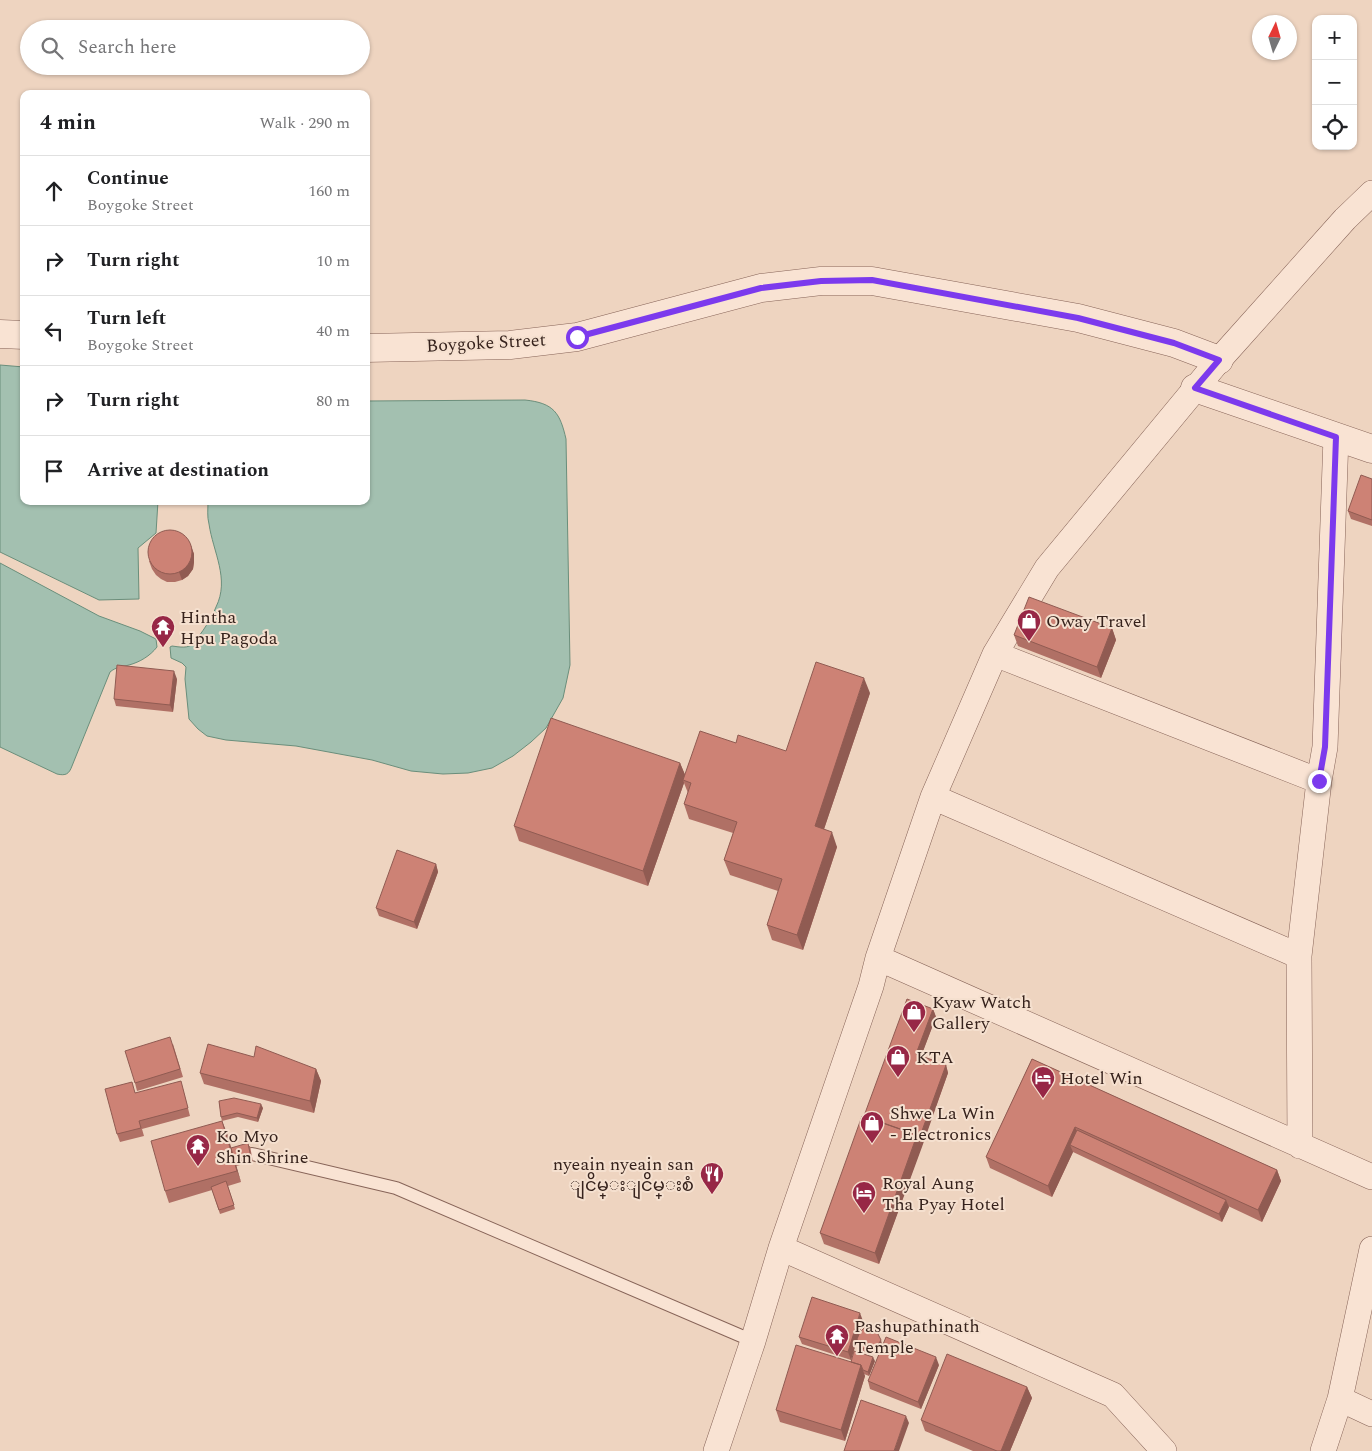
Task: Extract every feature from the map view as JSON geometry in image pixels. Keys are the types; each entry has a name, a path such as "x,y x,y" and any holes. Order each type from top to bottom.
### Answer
{"street":[{"path":"716,1451 753,1341 781,1248 933,797 994,654 1046,568 1219,360 1345,219 1372,193"},
{"name":"Boygoke Street","path":"370,348 510,345 577,337 761,288 821,281 872,280 1078,318 1174,343 1219,360"},
{"path":"0,334 20,335"},
{"path":"1195,388 1372,448"},
{"path":"1300,1146 1299,956 1319,781 1325,747 1336,437"},
{"path":"994,654 1319,781"},
{"path":"933,797 1299,956"},
{"path":"878,958 1372,1178"},
{"path":"781,1248 1113,1395 1164,1451"},
{"path":"1323,1451 1340,1399 1372,1249"},
{"path":"1340,1399 1372,1414"}],"lane":[{"path":"252,1154 396,1188 753,1341"}],"shaded area":[{"path":"0,365 20,367 20,505 158,505 156,533 138,548 139,599 99,600 0,552"},
{"path":"370,401 535,401 554,411 561,422 566,439 570,665 563,698 546,728 513,756 492,768 468,773 443,774 411,771 372,760 296,746 226,740 207,736 189,719 185,679 186,667 171,658 170,647 187,647 194,643 212,617 220,597 221,576 208,521 208,505 370,505"},
{"path":"0,563 99,616 156,639 157,647 148,656 110,672 71,769 63,775 57,774 0,747"}],"building":[{"path":"1361,475 1372,479 1372,520 1348,511"},
{"path":"166,530 174,530 186,536 192,552 186,568 174,574 166,574 154,568 148,556 148,548 154,536"},
{"path":"1029,597 1112,628 1097,667 1014,635"},
{"path":"816,662 864,678 815,826 832,832 797,935 767,925 782,879 724,860 737,822 684,804 691,783 683,780 700,731 736,743 738,735 786,751"},
{"path":"117,665 174,671 170,705 114,699"},
{"path":"551,718 680,763 643,871 514,826"},
{"path":"397,850 436,864 414,922 376,908"},
{"path":"907,999 933,1009 916,1054 946,1065 919,1139 917,1135 864,1116"},
{"path":"170,1037 180,1069 135,1083 125,1051"},
{"path":"208,1044 254,1057 256,1046 316,1069 310,1101 200,1073"},
{"path":"1032,1059 1277,1170 1258,1210 1075,1127 1048,1186 986,1157"},
{"path":"181,1081 188,1108 139,1121 141,1128 117,1134 105,1089 132,1082 135,1093"},
{"path":"234,1098 261,1104 257,1118 237,1113 221,1117 219,1101"},
{"path":"862,1116 917,1135 875,1253 820,1233"},
{"path":"222,1121 237,1171 165,1191 151,1141"},
{"path":"1077,1130 1226,1200 1219,1214 1070,1145"},
{"path":"248,1143 251,1158 235,1162 231,1148"},
{"path":"226,1181 234,1205 219,1210 211,1187"},
{"path":"812,1297 860,1313 848,1352 799,1337"},
{"path":"865,1327 876,1330 881,1340 877,1346 870,1350 860,1346 857,1339"},
{"path":"886,1337 936,1357 918,1402 868,1381"},
{"path":"796,1345 861,1365 841,1430 776,1410"},
{"path":"854,1351 873,1357 868,1372 863,1370 861,1365 851,1362"},
{"path":"947,1354 1027,1387 1001,1451 921,1420"},
{"path":"861,1400 906,1416 894,1451 844,1451"}],"place":[{"name":"Oway Travel","path":"1029,642"},
{"name":"Hintha Hpu Pagoda","path":"163,648"},
{"name":"Kyaw Watch Gallery","path":"914,1033"},
{"name":"KTA","path":"898,1078"},
{"name":"Hotel Win","path":"1043,1099"},
{"name":"Shwe La Win - Electronics","path":"872,1144"},
{"name":"Ko Myo Shin Shrine","path":"198,1167"},
{"name":"nyeain nyeain san ျငိမ္းျငိမ္းစံ","path":"712,1195"},
{"name":"Royal Aung Tha Pyay Hotel","path":"864,1214"},
{"name":"Pashupathinath Temple","path":"837,1357"}],"route":[{"path":"577,337 761,288 821,281 872,280 1078,318 1174,343 1219,360 1195,388 1336,437 1325,747 1319,781"}]}
